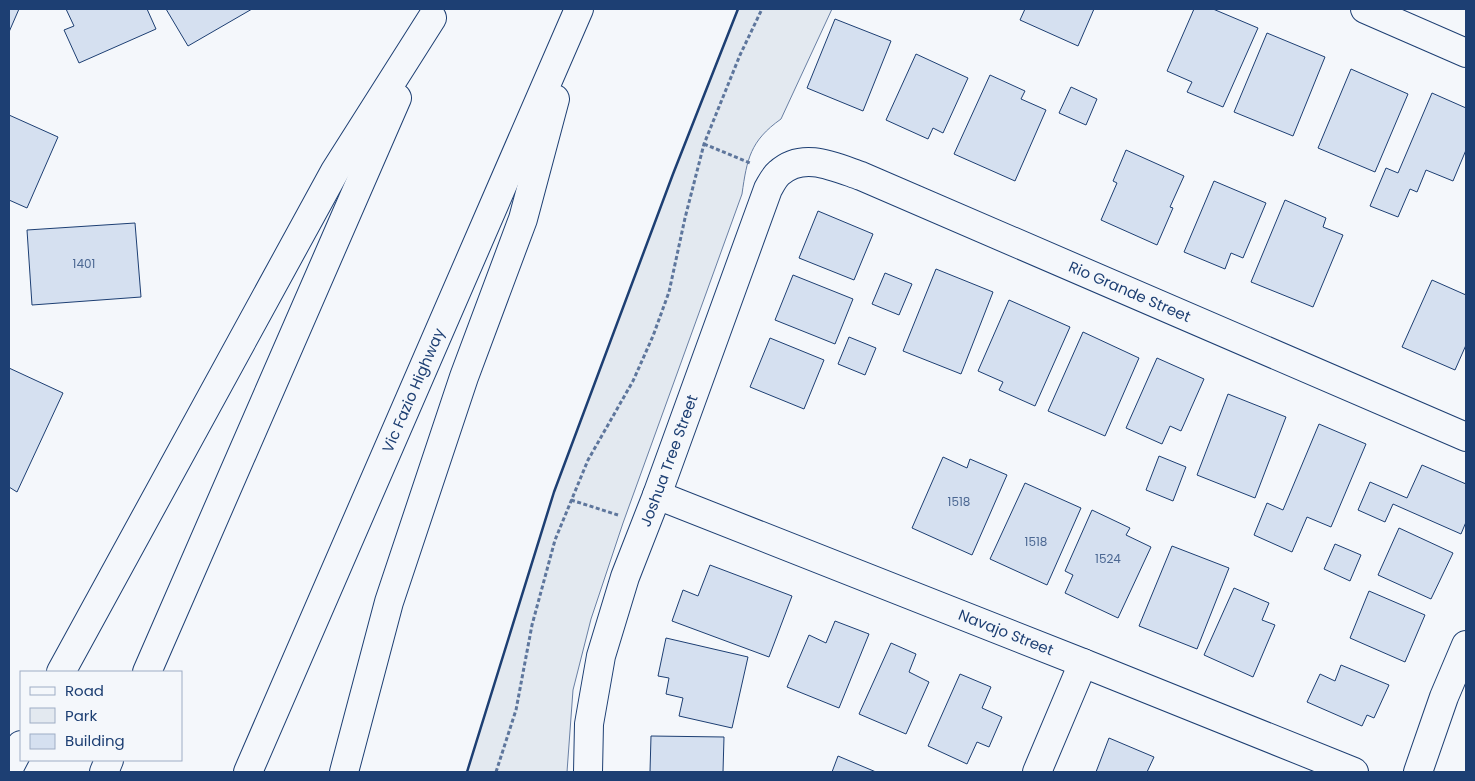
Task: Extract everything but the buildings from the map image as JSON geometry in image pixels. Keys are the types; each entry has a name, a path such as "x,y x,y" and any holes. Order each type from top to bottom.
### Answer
{"main road":[{"path":"1365,9 1466,53"},
{"path":"344,772 389,602 464,377 523,219 578,10"},
{"name":"Vic Fazio Highway","path":"248,772 578,10"},
{"path":"62,671 335,171 434,14"},
{"path":"147,671 434,14"},
{"name":"Rio Grande Street","path":"784,169 812,161 861,176 1466,437"},
{"name":"Joshua Tree Street","path":"588,772 589,724 600,656 625,577 657,495 768,189 784,169"},
{"name":"Navajo Street","path":"657,495 1354,772"},
{"path":"1418,772 1444,697 1466,645"},
{"path":"1037,772 1083,663"},
{"path":"9,768 20,747"}],"path":[{"path":"496,772 516,710 532,625 552,549 588,460 633,381 653,336 669,292 704,144 740,55 762,9"},
{"path":"704,144 784,169"},
{"path":"571,500 645,524"}],"green space":[{"path":"738,9 832,9 781,119 756,143 748,161 742,194 623,523 591,619 573,690 567,772 467,772 554,492 673,174"}],"wall":[{"path":"467,772 554,492 673,174 738,9"}]}
